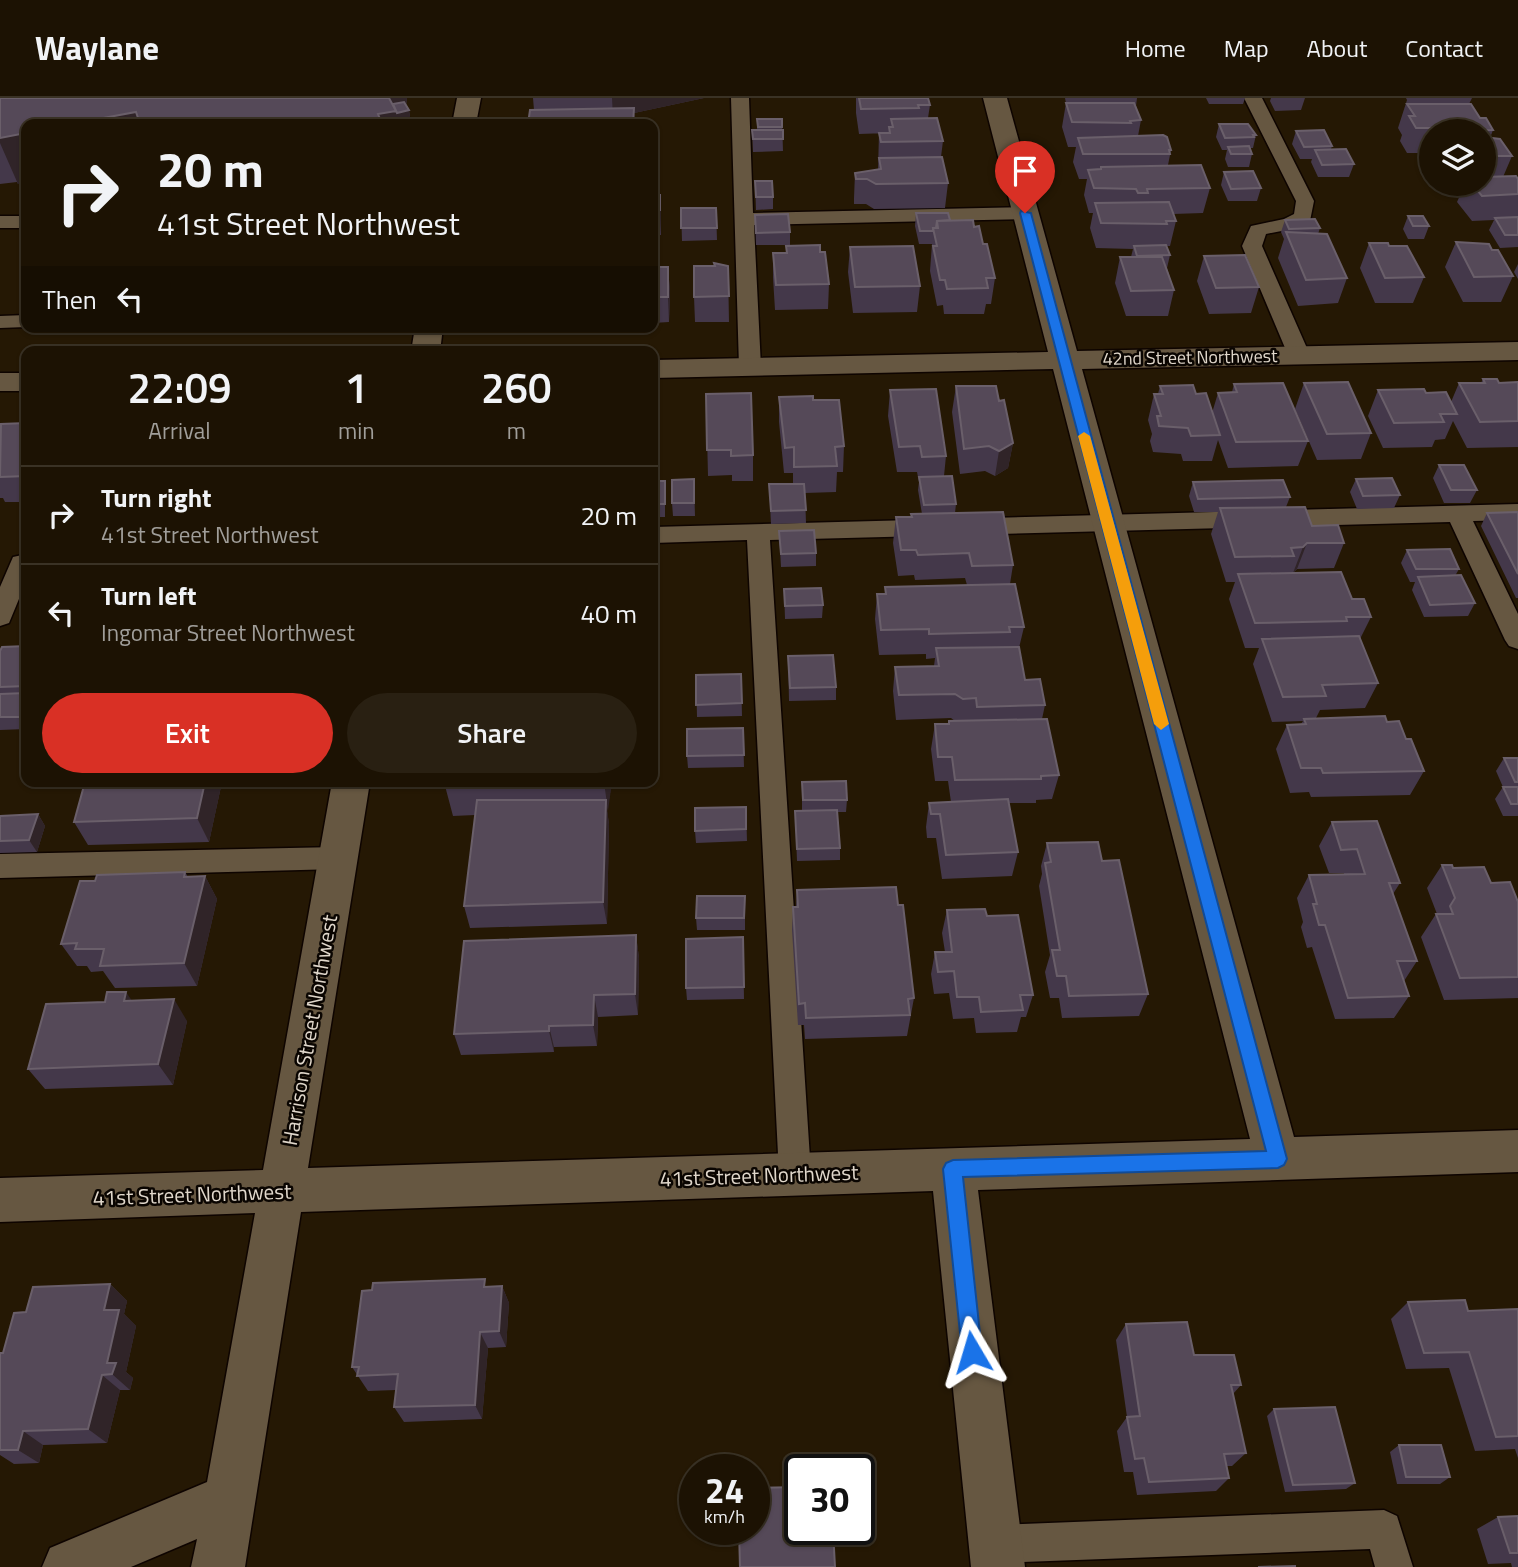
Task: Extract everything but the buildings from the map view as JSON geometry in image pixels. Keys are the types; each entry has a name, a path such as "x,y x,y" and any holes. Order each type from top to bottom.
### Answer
{"street":[{"path":"465,119 469,98"},
{"path":"995,98 1278,1159"},
{"name":"42nd Street Northwest","path":"658,369 1518,351"},
{"path":"0,382 21,382"},
{"name":"Harrison Street Northwest","path":"218,1567 350,787"},
{"name":"41st Street Northwest","path":"0,1200 1518,1151"},
{"path":"953,1169 997,1556"},
{"path":"69,1567 230,1498"}],"lane":[{"path":"740,98 750,367"},
{"path":"1253,98 1305,201 1303,217 1290,223 1258,230 1252,246 1299,355"},
{"path":"744,219 1025,213"},
{"path":"0,222 21,222"},
{"path":"0,322 21,321"},
{"path":"658,535 1518,512"},
{"path":"1458,514 1518,640"},
{"path":"758,532 795,1174"},
{"path":"0,617 16,563"},
{"path":"0,866 338,858"},
{"path":"997,1556 1384,1529 1394,1567"}],"slow traffic":[{"path":"1084,436 1161,724"}],"route":[{"path":"972,1352 953,1169 1278,1159 1025,213"}]}
